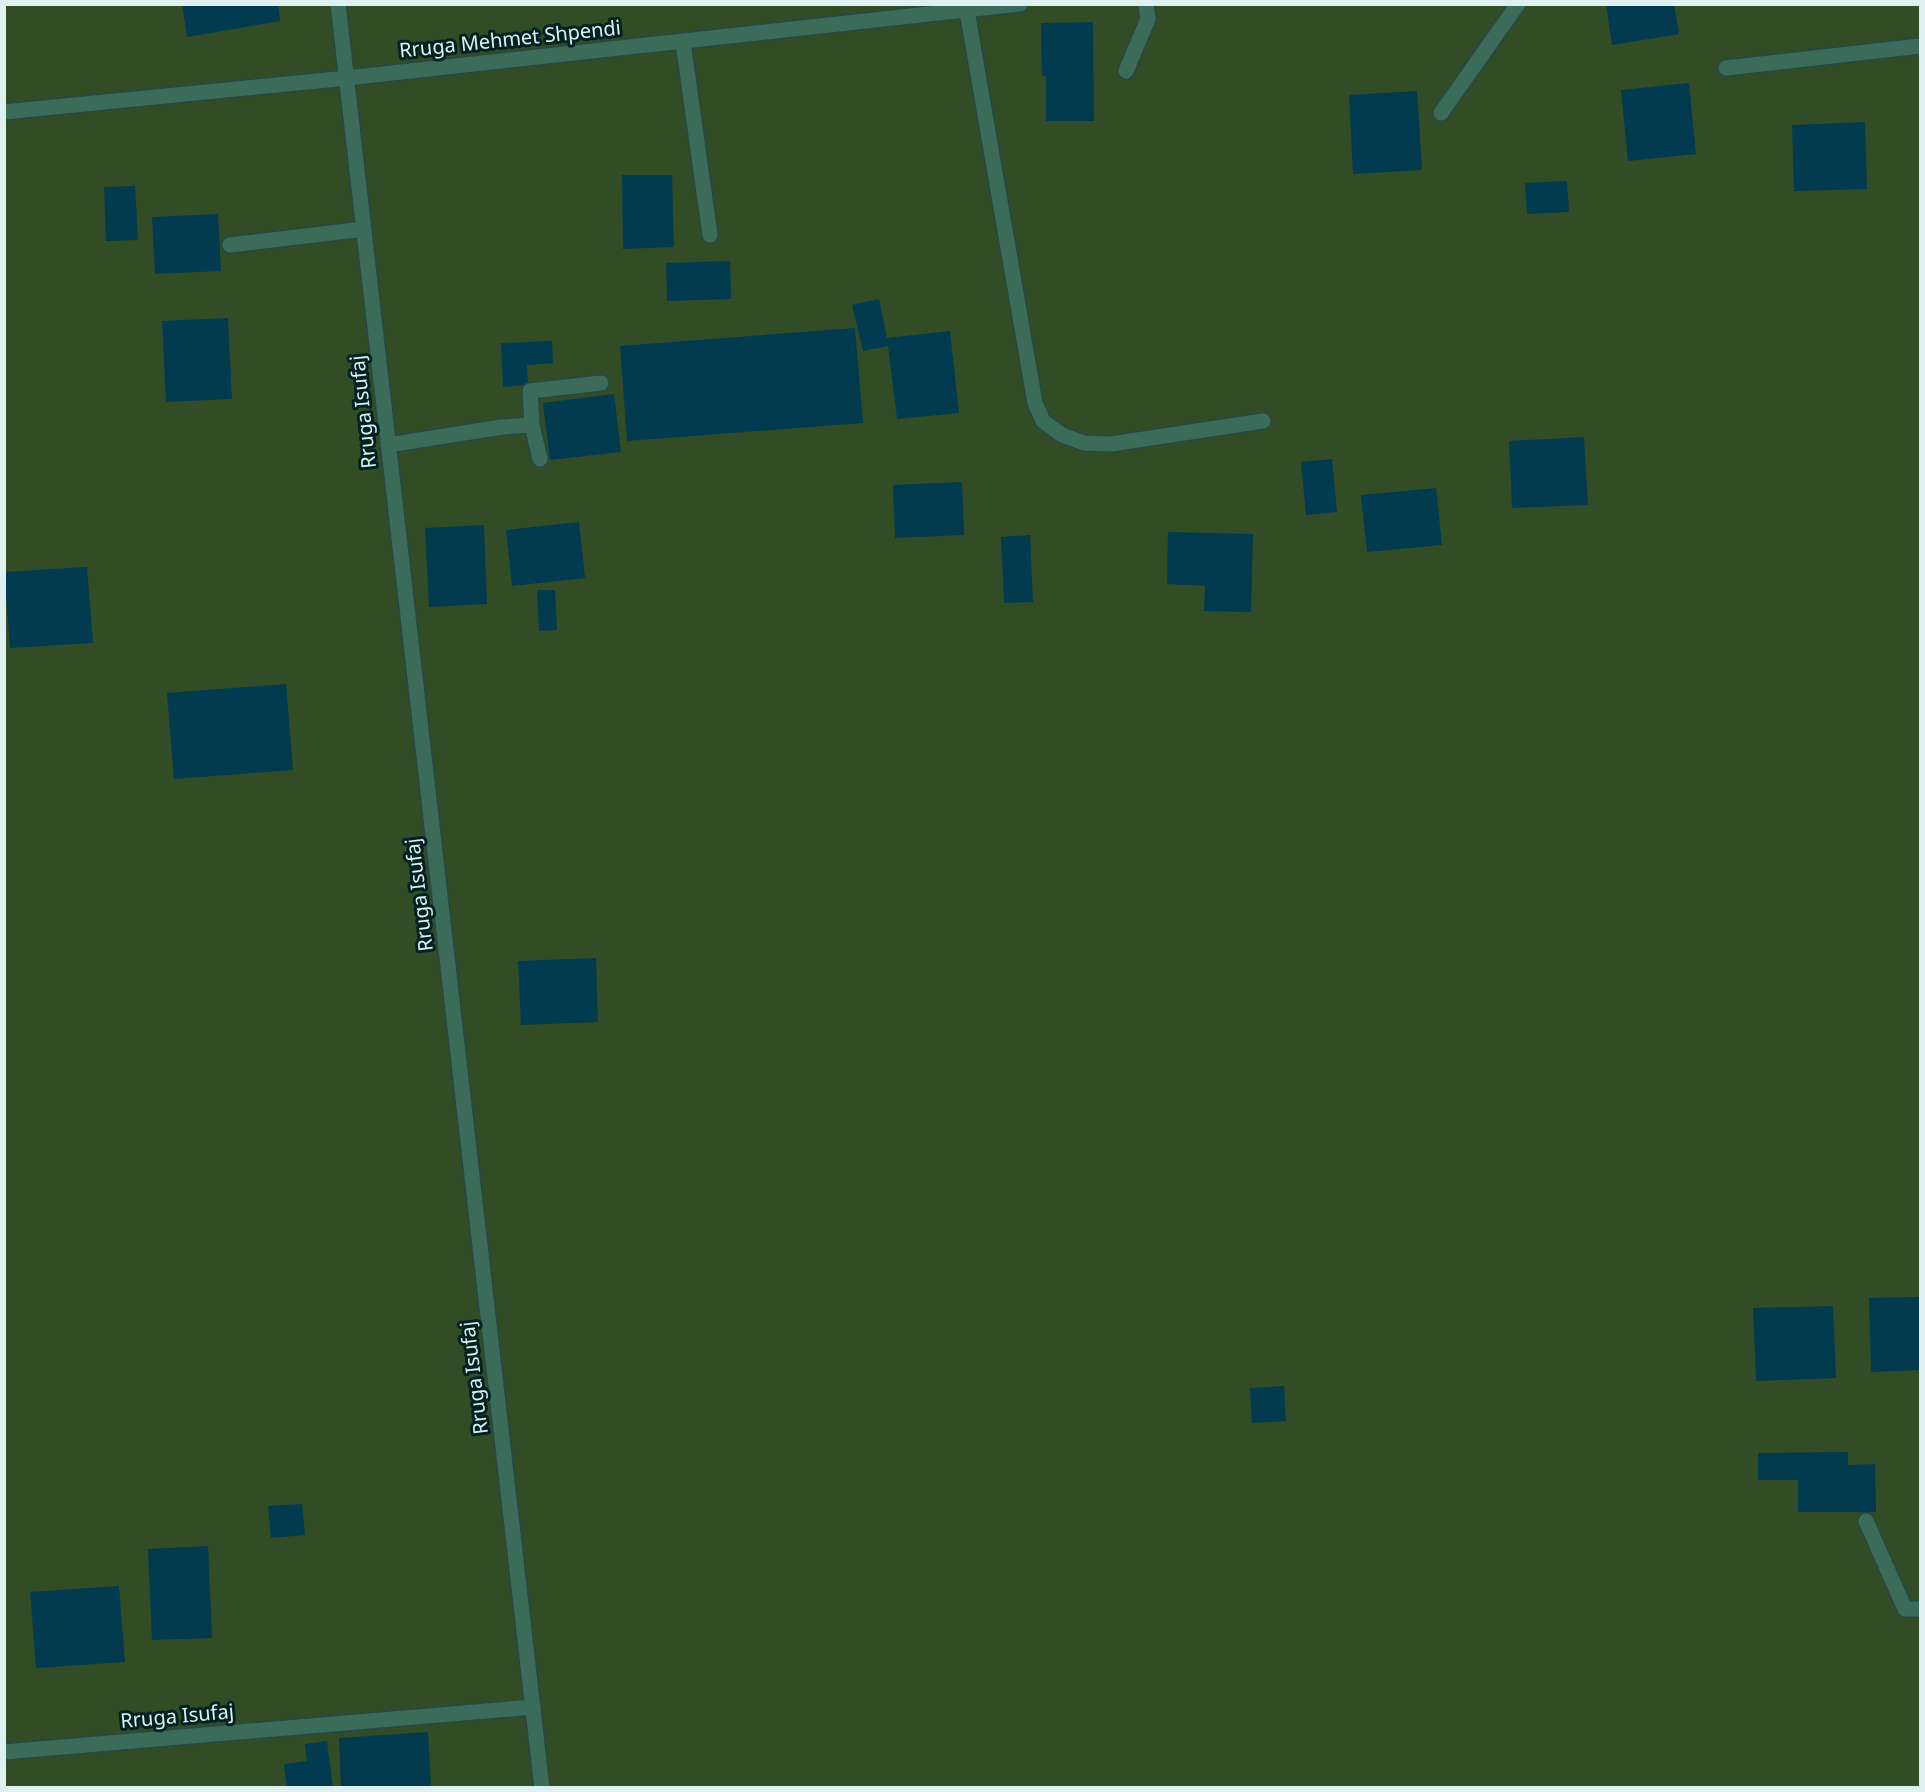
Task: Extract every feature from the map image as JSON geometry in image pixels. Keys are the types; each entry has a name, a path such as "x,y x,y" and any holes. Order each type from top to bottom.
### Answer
{"street":[{"name":"Rruga Isufaj","path":"338,4 542,1788"},
{"name":"Rruga Mehmet Shpendi","path":"4,112 346,78 1020,4"},
{"path":"1126,71 1148,19 1146,4"},
{"path":"1441,113 1518,4"},
{"path":"967,11 1035,404 1043,421 1062,435 1084,443 1111,444 1263,422"},
{"path":"683,42 710,236"},
{"path":"1726,68 1920,46"},
{"path":"230,245 364,230"},
{"path":"540,459 532,426 530,391 601,383"},
{"path":"388,445 502,428 532,426"},
{"path":"1866,1521 1905,1609 1920,1609"},
{"name":"Rruga Isufaj","path":"4,1752 533,1707"}],"green space":[{"path":"5,5 1920,5 1920,1787 5,1788"}],"building":[{"path":"182,4 278,4 280,21 187,37"},
{"path":"1606,4 1674,4 1679,34 1612,45"},
{"path":"1093,22 1094,121 1046,121 1046,76 1042,76 1041,23"},
{"path":"1689,83 1696,154 1628,161 1621,90"},
{"path":"1417,91 1422,170 1353,174 1349,95"},
{"path":"1865,122 1867,189 1794,191 1792,125"},
{"path":"622,175 672,175 674,247 623,249"},
{"path":"1567,181 1569,212 1527,214 1525,183"},
{"path":"135,186 138,240 106,241 104,187"},
{"path":"218,214 221,271 155,274 152,217"},
{"path":"730,261 731,299 667,301 666,263"},
{"path":"879,299 887,338 950,331 959,413 897,419 888,346 863,351 852,305"},
{"path":"228,318 232,399 166,402 162,321"},
{"path":"855,328 863,423 627,441 620,346"},
{"path":"552,341 553,363 527,365 528,385 503,387 501,343"},
{"path":"614,394 621,452 550,460 543,403"},
{"path":"1584,437 1588,505 1512,508 1509,441"},
{"path":"1332,459 1337,512 1306,515 1301,462"},
{"path":"962,482 964,535 895,538 893,485"},
{"path":"1436,488 1442,545 1367,552 1361,495"},
{"path":"579,522 585,578 512,586 506,530"},
{"path":"484,525 487,604 429,607 425,528"},
{"path":"1168,532 1253,534 1251,612 1204,611 1205,586 1167,584"},
{"path":"1030,535 1033,602 1004,603 1001,537"},
{"path":"87,567 93,643 10,648 4,572"},
{"path":"537,590 555,590 557,630 539,631"},
{"path":"286,684 293,770 174,779 167,693"},
{"path":"596,958 598,1022 521,1025 518,961"},
{"path":"1920,1297 1920,1370 1871,1372 1869,1298"},
{"path":"1833,1306 1836,1378 1756,1381 1753,1308"},
{"path":"1284,1386 1286,1421 1252,1423 1250,1388"},
{"path":"1848,1452 1848,1465 1875,1464 1876,1512 1798,1512 1798,1480 1758,1480 1758,1453"},
{"path":"302,1504 305,1535 271,1538 268,1506"},
{"path":"208,1546 212,1638 152,1640 148,1549"},
{"path":"119,1586 125,1662 36,1668 30,1592"},
{"path":"428,1732 431,1788 341,1788 339,1738"},
{"path":"327,1741 333,1788 287,1788 284,1764 307,1761 305,1744"}]}
